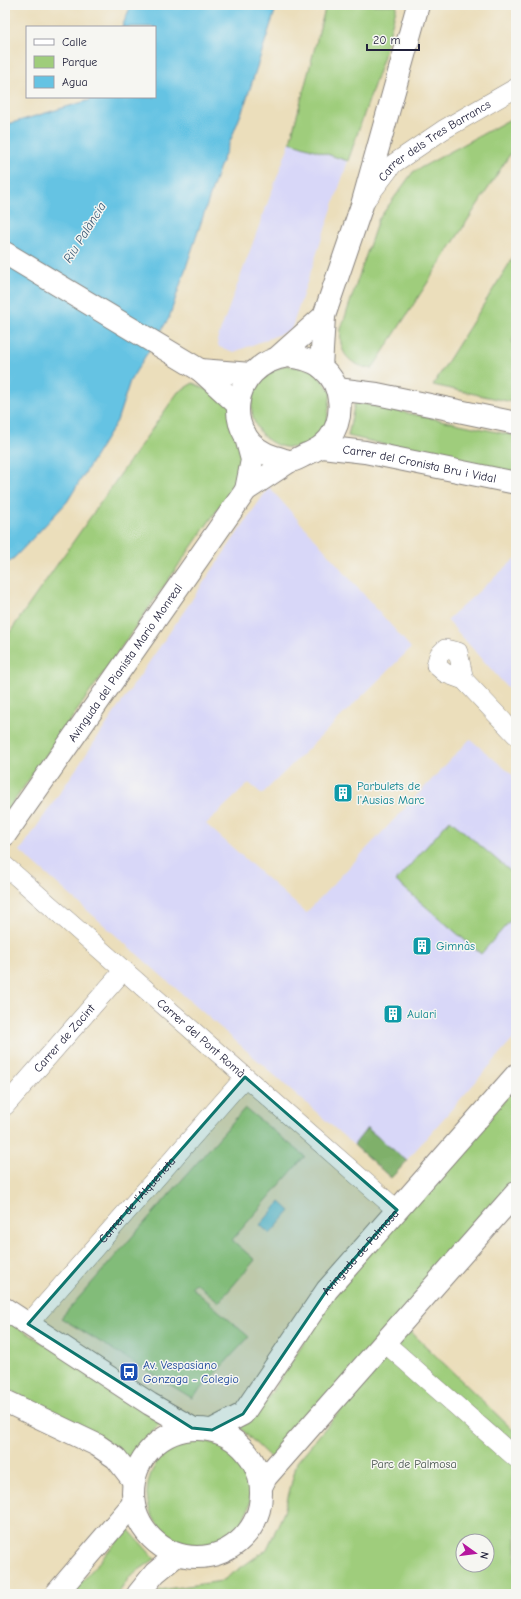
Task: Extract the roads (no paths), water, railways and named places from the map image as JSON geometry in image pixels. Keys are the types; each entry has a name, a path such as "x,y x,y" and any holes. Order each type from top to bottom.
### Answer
{"street":[{"path":"321,367 324,316 362,205 418,5"},
{"name":"Carrer dels Tres Barrancs","path":"362,205 394,164 443,130 516,88"},
{"path":"5,253 200,370 238,404"},
{"path":"277,358 324,316"},
{"path":"288,356 306,359 321,367 337,389 340,400 339,418 333,433 322,447 290,461 270,455 256,447 245,434 240,422 238,404 241,389 251,374 261,365 277,358 288,356"},
{"path":"200,370 251,374"},
{"path":"337,389 377,394 516,423"},
{"name":"Avinguda del Pianista Mario Monreal","path":"245,434 252,460 246,490"},
{"name":"Carrer del Cronista Bru i Vidal","path":"322,447 365,452 516,483"},
{"name":"Avinguda del Pianista Mario Monreal","path":"5,835 246,490 290,461"},
{"path":"464,680 516,735"},
{"name":"Carrer del Pont Romà","path":"5,866 397,1210"},
{"name":"Carrer de Zacint","path":"5,1106 124,970"},
{"name":"Avinguda de Palmosa","path":"202,1429 243,1414 327,1290 516,1075"},
{"name":"Carrer de l’Alquerieta","path":"28,1324 245,1077"},
{"path":"261,1487 266,1477 516,1193"},
{"path":"5,1309 152,1405 202,1429 230,1438 246,1450 256,1468 261,1487 257,1515 251,1528 237,1544 218,1554 198,1558 177,1555 161,1547 148,1536 138,1521 133,1504 134,1480 141,1460 154,1444 172,1433 202,1429"},
{"path":"384,1342 516,1458"},
{"path":"5,1401 97,1445 116,1458 134,1480"},
{"path":"56,1594 133,1504"},
{"path":"138,1594 155,1573 177,1555"}],"water":[{"name":"Riu Palància","path":"131,5 277,5 245,104 219,169 169,318 130,381 117,421 67,502 15,557 5,565 5,125 90,100 91,98 156,98 156,26 122,26"},
{"path":"280,1202 290,1211 270,1234 260,1225"}],"place":[{"name":"Parbulets de l'Ausias Marc","path":"343,793"},
{"name":"Gimnàs","path":"422,946"},
{"name":"Aulari","path":"393,1014"},
{"name":"Av. Vespasiano Gonzaga - Colegio","path":"129,1372"}],"park label":[{"name":"Parc de Palmosa","path":"414,1464"}]}
